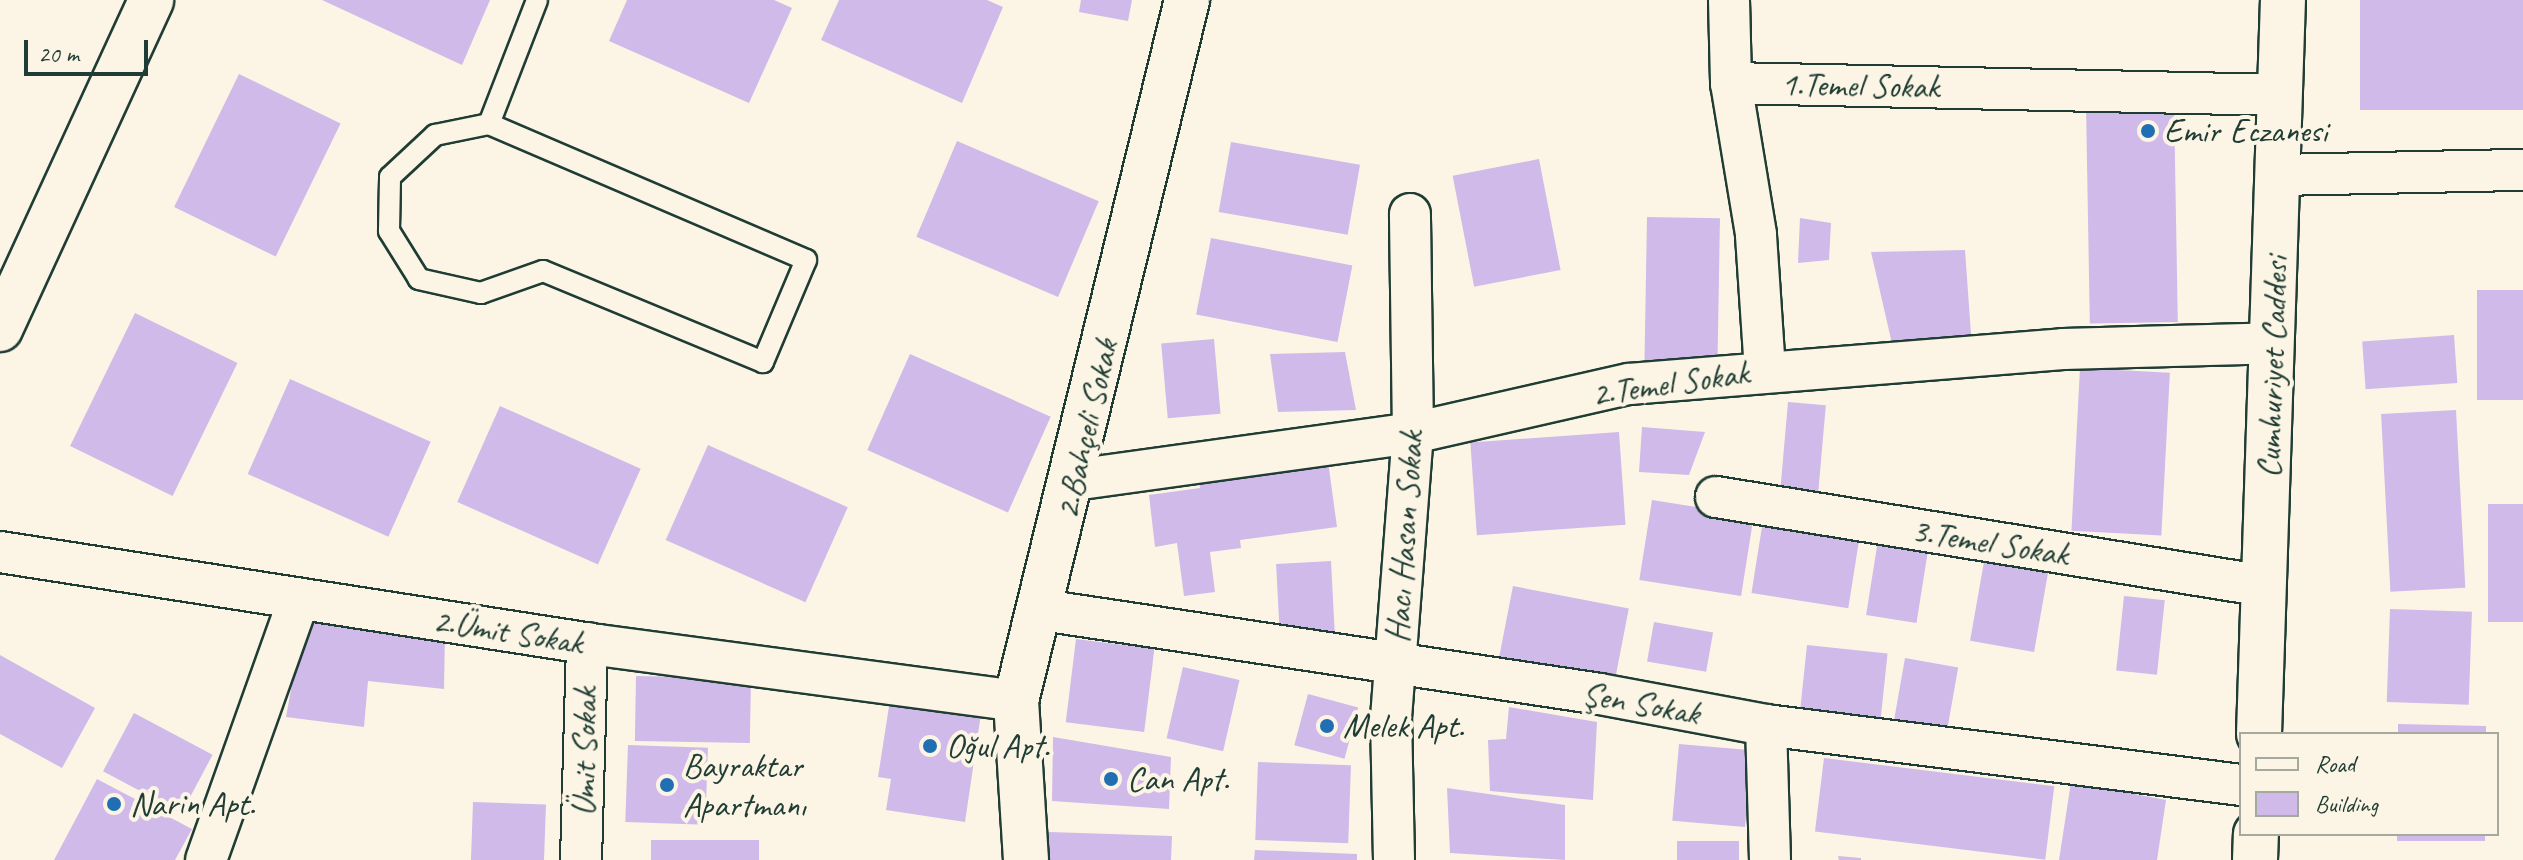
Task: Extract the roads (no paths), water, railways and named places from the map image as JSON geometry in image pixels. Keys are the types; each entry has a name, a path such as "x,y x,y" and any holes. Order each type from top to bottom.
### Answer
{"street":[{"path":"0,329 151,0"},
{"name":"2.Bahçeli Sokak","path":"1026,860 1016,701 1074,480 1187,0"},
{"path":"1729,0 1731,83"},
{"name":"Cumhuriyet Caddesi","path":"2259,732 2283,0"},
{"name":"1.Temel Sokak","path":"1765,371 1756,234 1731,83 2280,95"},
{"path":"2278,175 2523,170"},
{"name":"Hacı Hasan Sokak","path":"1394,860 1391,718 1413,433 1410,214"},
{"name":"2.Temel Sokak","path":"1074,480 1413,433 1629,384 2063,349 2273,343"},
{"name":"3.Temel Sokak","path":"1716,497 2265,586"},
{"name":"2.Ümit Sokak","path":"0,552 587,643 1016,701"},
{"path":"206,860 299,599"},
{"name":"Şen Sokak","path":"1042,610 1395,663 1766,725 2239,785"},
{"name":"Ümit Sokak","path":"581,860 587,643"},
{"path":"1766,725 1770,860"},
{"path":"2255,860 2256,836"}],"lane":[{"path":"489,124 537,0"},
{"path":"489,124 806,260 763,362 543,271 481,293 419,279 389,231 390,177 435,135 489,124"}],"place":[{"name":"Emir Eczanesi","path":"2148,131"},
{"name":"Melek Apt.","path":"1327,726"},
{"name":"Oğul Apt.","path":"930,746"},
{"name":"Can Apt.","path":"1111,779"},
{"name":"Bayraktar Apartmanı","path":"667,785"},
{"name":"Narin Apt.","path":"114,804"}]}
